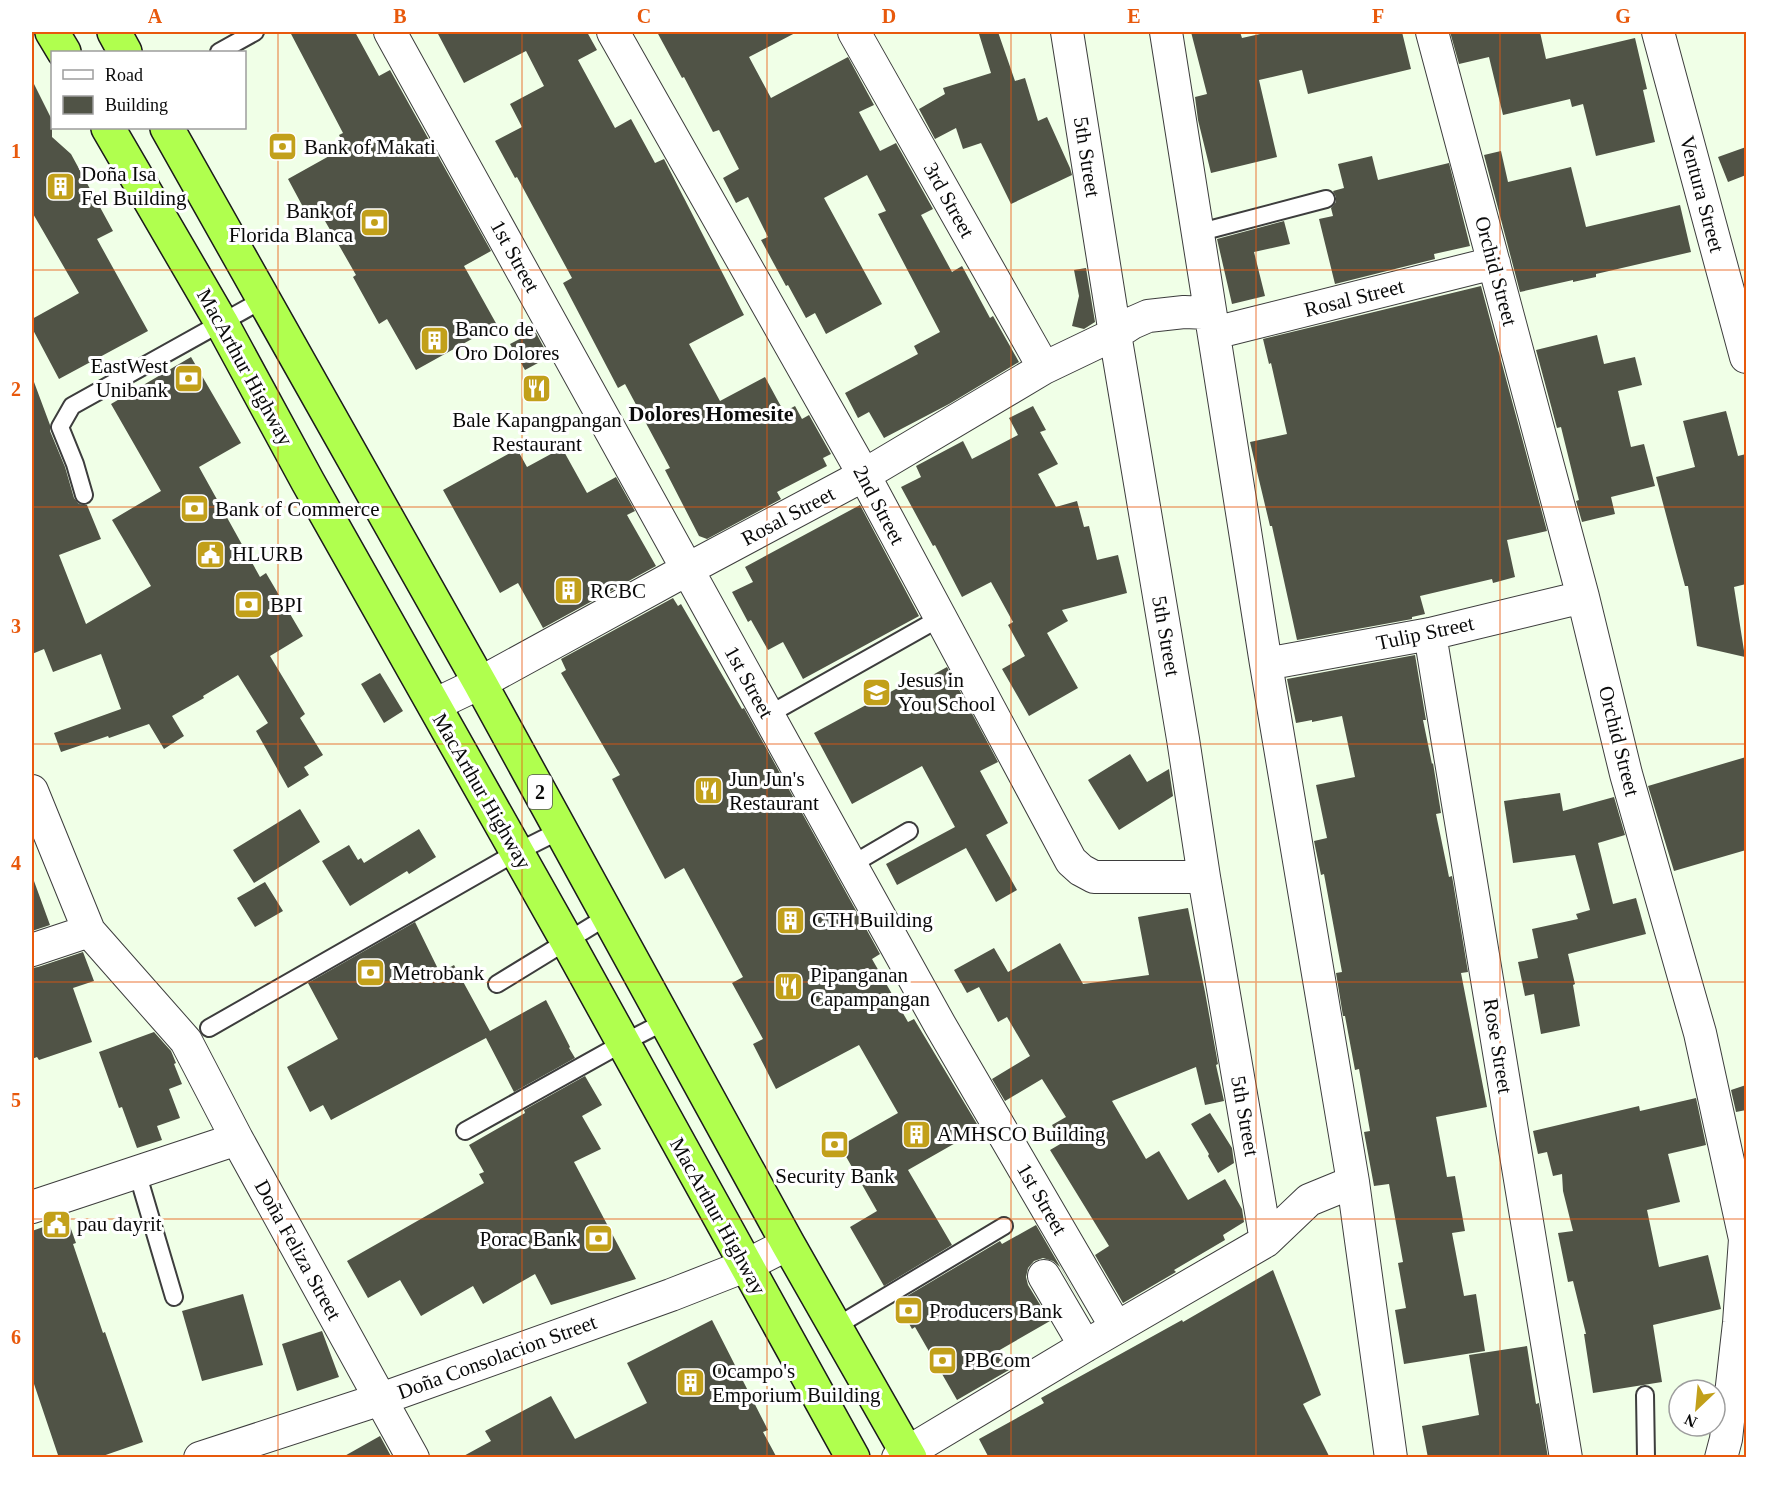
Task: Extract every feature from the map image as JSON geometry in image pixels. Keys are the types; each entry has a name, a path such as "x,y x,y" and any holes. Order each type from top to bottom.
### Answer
{"highway":[{"path":"52,32 63,51"},
{"path":"114,32 124,51"},
{"name":"MacArthur Highway","path":"109,129 221,322 853,1458"},
{"name":"2","path":"169,129 480,683 905,1456"}],"street":[{"name":"1st Street","path":"390,32 850,865 1116,1327"},
{"name":"2nd Street","path":"613,32 864,475 1071,861 1094,877 1204,877"},
{"name":"3rd Street","path":"854,32 1044,368"},
{"name":"5th Street","path":"1066,32 1266,1241"},
{"path":"1166,32 1266,664 1353,1182 1391,1458"},
{"name":"Orchid Street","path":"1432,32 1583,597 1626,774 1700,1033 1745,1239 1739,1323 1726,1439 1721,1458"},
{"name":"Ventura Street","path":"1658,32 1746,357"},
{"name":"Rosal Street","path":"434,705 480,683 864,475 1044,368 1148,316 1184,312 1212,323 1494,263"},
{"name":"Tulip Street","path":"1266,664 1430,634 1583,597"},
{"name":"Rose Street","path":"1430,634 1566,1458"},
{"name":"Doña Feliza Street","path":"32,791 41,841 89,931 197,1035 237,1139 413,1458"},
{"path":"32,950 89,931"},
{"path":"32,1207 237,1139"},
{"path":"905,1456 1084,1346 1266,1241 1309,1200 1353,1182"},
{"name":"Doña Consolacion Street","path":"200,1458 381,1399 746,1266 788,1244"},
{"path":"1044,1276 1084,1346"}],"lane":[{"path":"221,51 255,32"},
{"path":"1197,233 1326,199"},
{"path":"84,495 75,464 60,427 72,406 264,299"},
{"path":"768,715 940,618"},
{"path":"197,1035 517,852 561,830"},
{"path":"850,865 909,831"},
{"path":"497,984 608,916"},
{"path":"465,1131 623,1043 666,1022"},
{"path":"137,1172 174,1297"},
{"path":"836,1327 1004,1226"},
{"path":"1645,1395 1646,1458"}],"building":[{"path":"290,32 355,32 379,76 390,70 491,251 464,266 497,325 416,370 387,319 379,324 353,277 356,275 321,214 310,220 288,179 340,150 337,143 342,141 339,135 343,133"},
{"path":"437,32 587,32 597,50 578,60 615,128 631,119 655,163 664,159 744,315 689,344 720,401 765,377 784,412 795,406 802,419 809,415 831,454 823,458 827,466 777,492 781,499 707,539 699,536 665,470 670,468 625,384 618,388 563,283 572,278 495,141 522,127 510,104 544,86 526,51 464,83"},
{"path":"657,32 797,32 749,57 771,98 848,57 874,105 859,112 880,151 896,143 933,209 921,215 952,272 962,266 990,318 993,316 1019,362 949,404 884,438 869,412 858,418 845,393 918,354 914,346 940,332 878,214 886,211 867,175 824,198 882,304 826,334 815,313 806,318 788,285 786,286 761,240 768,237 748,197 736,203 723,178 739,169 719,130 713,132"},
{"path":"998,32 1015,81 1025,78 1038,121 1047,117 1072,175 1011,204 981,143 963,149 956,128 935,139 919,109 945,94 943,88 991,73 979,34"},
{"path":"1191,32 1240,32 1242,38 1269,32 1402,32 1411,69 1308,94 1302,70 1259,80 1277,157 1211,173 1198,120 1195,97 1207,94"},
{"path":"1450,32 1540,32 1546,59 1635,38 1647,89 1643,90 1655,142 1596,156 1583,104 1572,107 1570,99 1503,115 1489,57 1459,64"},
{"path":"32,80 51,118 52,137 71,154 113,231 97,239 148,331 59,379 32,328 32,319 79,293 32,212"},
{"path":"1746,147 1746,175 1728,182 1718,157"},
{"path":"1501,151 1508,182 1571,167 1586,227 1680,205 1691,252 1596,274 1596,277 1520,292 1484,155"},
{"path":"1372,156 1378,180 1449,163 1470,246 1434,254 1435,259 1335,284 1319,219 1333,216 1331,208 1336,202 1336,197 1333,191 1344,188 1338,164"},
{"path":"1284,221 1290,244 1254,252 1265,296 1232,304 1217,239"},
{"path":"1086,268 1095,322 1084,329 1072,326 1079,296 1074,270"},
{"path":"1481,286 1547,531 1507,540 1515,577 1493,583 1492,579 1420,596 1425,614 1412,617 1412,619 1297,640 1272,526 1270,526 1250,442 1287,434 1271,363 1269,364 1263,339"},
{"path":"535,331 549,357 525,370 510,344"},
{"path":"1597,335 1604,364 1635,357 1642,385 1618,391 1631,447 1644,444 1655,486 1611,497 1615,514 1582,522 1576,501 1579,500 1561,427 1557,428 1536,350"},
{"path":"191,357 241,443 199,467 260,577 266,573 303,636 270,656 305,714 300,718 323,755 304,767 309,775 288,788 256,731 268,723 238,675 172,716 184,736 164,749 149,724 61,752 54,733 121,709 101,654 53,672 44,649 32,654 32,383 34,382 50,425 50,431 65,467 74,498 79,504 87,505 101,539 59,555 86,624 151,586 112,520 161,491 111,404"},
{"path":"1033,406 1046,430 1040,432 1058,464 1038,474 1056,507 1077,501 1084,527 1089,526 1097,560 1118,555 1127,593 1062,610 1068,621 1047,633 1078,688 1029,716 1002,669 1025,656 1008,625 1013,622 991,582 962,597 901,487 921,477 916,466 963,441 972,459 1018,435 1009,418"},
{"path":"1726,411 1738,456 1746,454 1746,584 1734,587 1745,657 1697,646 1688,586 1685,586 1656,477 1695,467 1683,421"},
{"path":"562,448 587,493 616,477 635,511 627,515 656,566 543,628 518,583 500,593 443,490 517,449 527,467"},
{"path":"860,505 919,616 803,679 783,642 768,650 751,620 748,622 732,592 753,582 745,567"},
{"path":"673,598 678,606 681,604 742,709 744,708 880,954 872,959 908,1022 914,1019 980,1129 908,1170 952,1245 884,1286 850,1227 877,1211 840,1146 898,1113 859,1045 776,1089 753,1044 763,1039 732,983 743,977 684,868 665,879 612,779 620,775 561,673 566,670 561,659"},
{"path":"1415,655 1426,720 1423,720 1441,813 1436,814 1449,877 1452,876 1468,972 1461,973 1487,1107 1436,1117 1447,1177 1455,1176 1465,1231 1452,1233 1464,1296 1476,1294 1485,1351 1404,1364 1395,1310 1406,1308 1398,1263 1403,1262 1389,1184 1374,1186 1364,1132 1370,1131 1359,1069 1355,1070 1345,1016 1343,1016 1336,973 1342,972 1324,874 1321,875 1314,841 1327,838 1316,785 1355,777 1342,716 1296,723 1287,679"},
{"path":"947,667 998,762 980,771 1008,823 986,835 1017,890 996,902 966,848 897,885 886,864 955,827 922,766 852,804 814,733 907,683 909,688"},
{"path":"380,673 403,711 384,723 361,684"},
{"path":"1130,754 1147,782 1169,769 1173,796 1119,830 1088,780"},
{"path":"1746,757 1746,850 1674,871 1648,786"},
{"path":"1560,793 1563,811 1614,797 1625,835 1598,843 1613,904 1636,898 1646,934 1568,954 1575,984 1573,985 1580,1026 1541,1034 1534,994 1525,996 1518,962 1538,958 1532,929 1578,919 1576,914 1590,910 1575,855 1513,863 1504,801"},
{"path":"300,809 320,842 254,883 233,850"},
{"path":"419,829 436,857 409,874 407,871 350,906 322,861 349,845 358,860 361,858 364,863"},
{"path":"34,881 50,925 32,931 32,882"},
{"path":"265,882 283,911 255,927 237,898"},
{"path":"1188,908 1224,1101 1205,1105 1196,1067 1112,1101 1146,1159 1159,1151 1188,1200 1225,1179 1242,1209 1244,1222 1223,1235 1225,1240 1123,1303 1095,1255 1109,1246 1050,1150 1062,1143 1052,1125 1066,1117 1042,1079 1005,1101 992,1079 1030,1056 1007,1017 998,1022 979,987 967,993 954,970 994,948 1008,972 1060,943 1083,984 1149,975 1138,917"},
{"path":"415,922 440,973 454,965 490,1031 546,1000 575,1058 514,1092 486,1038 331,1120 323,1105 310,1112 287,1067 338,1039 308,983"},
{"path":"83,952 94,981 73,988 92,1042 39,1060 37,1057 32,1059 32,968"},
{"path":"154,1032 171,1051 176,1063 174,1064 182,1084 169,1089 180,1118 157,1126 162,1140 137,1148 122,1107 119,1108 99,1052"},
{"path":"585,1076 602,1105 582,1116 601,1149 574,1162 636,1279 551,1305 535,1274 483,1304 473,1286 421,1316 400,1280 368,1298 347,1261 484,1183 479,1174 484,1172 469,1145 525,1113 524,1110"},
{"path":"1746,1085 1746,1110 1736,1112 1731,1090"},
{"path":"1696,1098 1706,1145 1668,1154 1680,1202 1647,1210 1659,1267 1708,1255 1721,1309 1653,1325 1662,1382 1593,1393 1584,1334 1586,1334 1573,1281 1568,1282 1558,1233 1573,1231 1563,1191 1562,1174 1553,1176 1547,1152 1538,1154 1533,1131 1639,1106 1640,1111"},
{"path":"1210,1113 1232,1148 1234,1163 1218,1173 1191,1124"},
{"path":"66,1215 76,1243 73,1244 103,1333 105,1332 143,1442 97,1458 59,1458 32,1378 32,1231 46,1226 45,1222"},
{"path":"1036,1225 1084,1308 1060,1267 1053,1261 1043,1258 1034,1261 1028,1268 1026,1277 1028,1285 1050,1321 998,1351 1009,1370 957,1400 915,1327 912,1329 897,1302 1000,1241 1002,1244"},
{"path":"1273,1270 1321,1395 1303,1404 1330,1458 989,1458 979,1439 1044,1403 1041,1398 1182,1320 1183,1322"},
{"path":"243,1294 263,1365 202,1381 182,1311"},
{"name":"Ocampo's Emporium Building","path":"712,1320 768,1430 763,1432 777,1458 460,1458 491,1441 485,1431 551,1396 575,1439 647,1403 627,1363"},
{"path":"322,1331 339,1377 297,1391 282,1344"},
{"path":"1527,1346 1536,1404 1539,1403 1548,1458 1428,1458 1422,1426 1479,1415 1469,1355"},
{"path":"380,1436 392,1458 341,1458"}],"place":[{"name":"Bank of Makati","path":"283,147"},
{"name":"Doña Isa Fel Building","path":"60,186"},
{"name":"Bank of Florida Blanca","path":"374,223"},
{"name":"Banco de Oro Dolores","path":"434,341"},
{"name":"EastWest Unibank","path":"189,378"},
{"name":"Bale Kapangpangan Restaurant","path":"537,389"},
{"name":"Bank of Commerce","path":"194,509"},
{"name":"HLURB","path":"211,554"},
{"name":"RCBC","path":"569,591"},
{"name":"BPI","path":"249,605"},
{"name":"Jesus in You School","path":"877,692"},
{"name":"Jun Jun's Restaurant","path":"708,791"},
{"name":"CTH Building","path":"791,920"},
{"name":"Metrobank","path":"371,973"},
{"name":"Pipanganan Capampangan","path":"789,987"},
{"name":"AMHSCO Building","path":"916,1134"},
{"name":"Security Bank","path":"835,1145"},
{"name":"pau dayrit","path":"56,1224"},
{"name":"Porac Bank","path":"598,1239"},
{"name":"Producers Bank","path":"908,1311"},
{"name":"PBCom","path":"943,1360"},
{"name":"Ocampo's Emporium Building","path":"691,1383"}],"district":[{"name":"Dolores Homesite","path":"711,413"}]}
